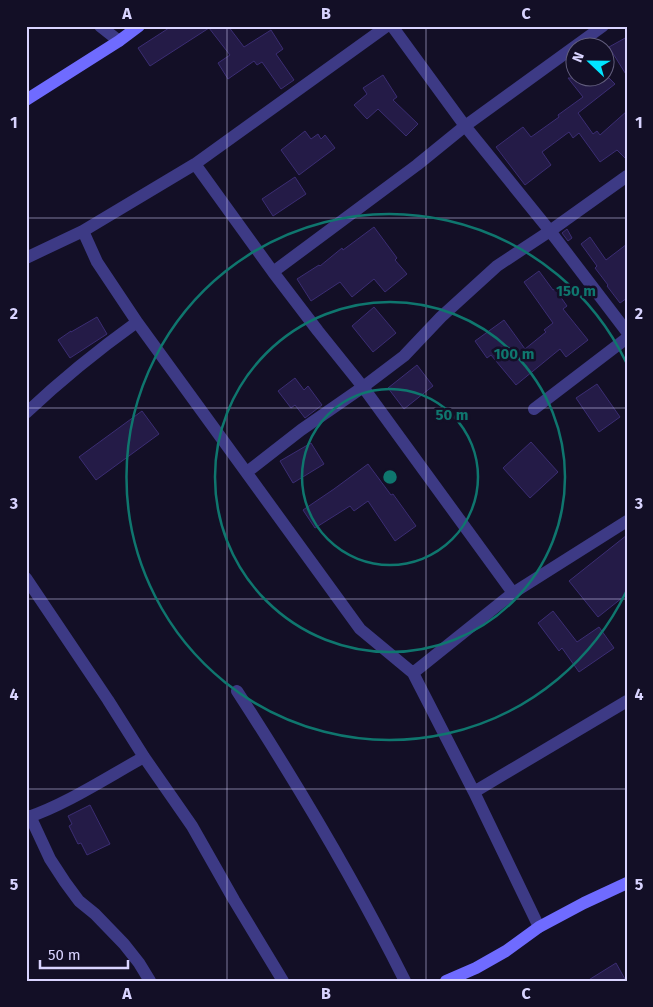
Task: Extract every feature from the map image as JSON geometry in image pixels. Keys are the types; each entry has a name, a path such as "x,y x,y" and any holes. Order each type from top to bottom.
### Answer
{"street":[{"path":"26,100 139,26"},
{"path":"26,258 83,230 195,164 387,26"},
{"path":"392,26 465,126 627,332"},
{"path":"273,272 417,165 465,126 602,26"},
{"path":"103,27 118,41"},
{"path":"195,164 318,332 363,387 513,593"},
{"path":"247,472 301,430 404,356 441,317 497,266 550,232 627,176"},
{"path":"83,230 97,262 137,322 360,629 413,673 474,792 539,927"},
{"path":"26,413 104,346 137,322"},
{"path":"534,409 627,338"},
{"path":"413,673 513,593 627,521"},
{"path":"26,578 144,757 192,826 283,981"},
{"path":"237,691 309,806 381,933 405,981"},
{"path":"474,792 627,701"},
{"path":"144,757 76,795 39,814 28,817 50,859 79,901 95,914 124,944 150,981"},
{"path":"446,981 476,968 506,951 539,927 627,883"}],"building":[{"path":"172,26 228,26 244,47 271,30 283,49 276,54 294,80 281,89 262,62 257,65 254,61 228,79 218,63 230,55 209,28 150,66 138,48"},
{"path":"627,37 627,76 616,58 616,43"},
{"path":"383,75 397,97 393,100 418,124 406,136 378,109 367,119 354,105 367,94 363,88"},
{"path":"576,88 610,88 578,113 593,134 597,131 600,135 627,111 627,160 617,150 600,162 579,133 573,138 569,132 542,152 551,165 525,185 496,147 523,127 531,137 583,97"},
{"path":"305,131 311,139 318,134 321,139 325,135 335,148 299,175 281,150"},
{"path":"295,177 306,194 273,216 262,199"},
{"path":"374,227 397,258 395,260 407,274 385,292 374,279 352,297 340,282 311,301 297,279 320,266 342,248 343,250"},
{"path":"567,229 572,238 568,241 562,233"},
{"path":"590,237 606,260 627,244 627,298 620,303 595,268 597,266 581,244"},
{"path":"539,271 553,290 555,289 567,306 563,309 588,340 566,357 560,349 516,385 491,355 487,358 475,341 504,320 525,349 546,332 544,330 553,323 524,282"},
{"path":"374,307 396,333 373,352 352,326"},
{"path":"97,317 107,334 70,358 58,340"},
{"path":"417,365 433,386 404,409 388,388"},
{"path":"295,378 304,390 308,386 322,405 305,418 295,405 291,408 278,391"},
{"path":"597,384 620,417 599,432 576,398"},
{"path":"142,411 159,434 96,480 79,457"},
{"path":"531,442 558,472 530,498 503,468"},
{"path":"311,443 324,464 293,483 280,461"},
{"path":"368,464 416,526 395,541 368,501 354,511 350,506 315,528 303,510"},
{"path":"627,535 627,594 598,617 569,581"},
{"path":"553,611 577,642 599,627 614,648 579,672 562,648 559,651 538,623"},
{"path":"90,805 110,844 87,855 81,843 78,844 69,826 72,824 68,816"},
{"path":"616,963 626,981 587,981"}]}
